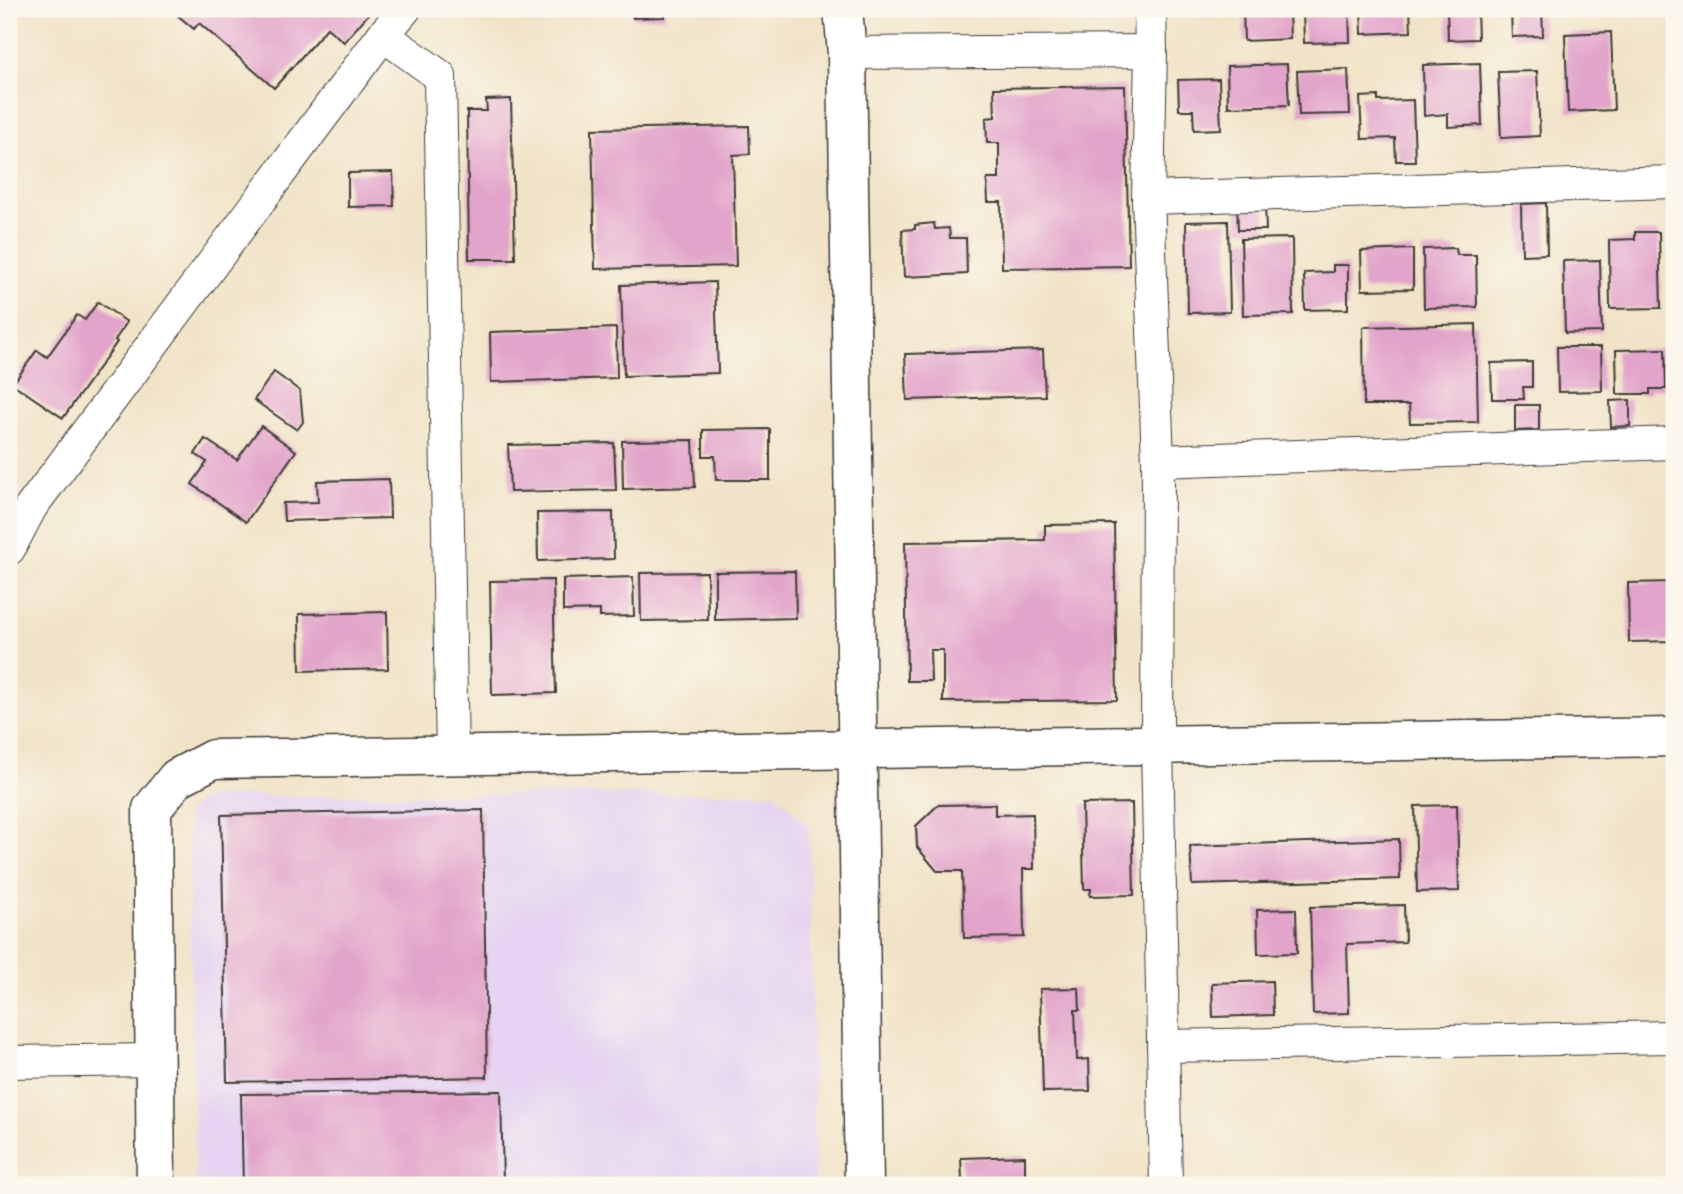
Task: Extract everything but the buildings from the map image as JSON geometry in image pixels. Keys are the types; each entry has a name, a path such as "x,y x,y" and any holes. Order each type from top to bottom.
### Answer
{"street":[{"path":"9,549 31,507 405,9"},
{"path":"843,9 847,53 864,1185"},
{"path":"1150,9 1152,51 1149,198 1158,461 1157,746 1166,1185"},
{"path":"383,36 440,76 452,757"},
{"path":"847,53 1152,51"},
{"path":"1149,198 1674,181"},
{"path":"1158,461 1674,443"},
{"path":"156,1185 152,809 177,778 212,759 1674,737"},
{"path":"1163,1046 1674,1037"},
{"path":"9,1062 155,1060"}],"shaded area":[{"path":"775,793 809,827 815,1185 195,1185 188,813 201,800 220,796"}]}
